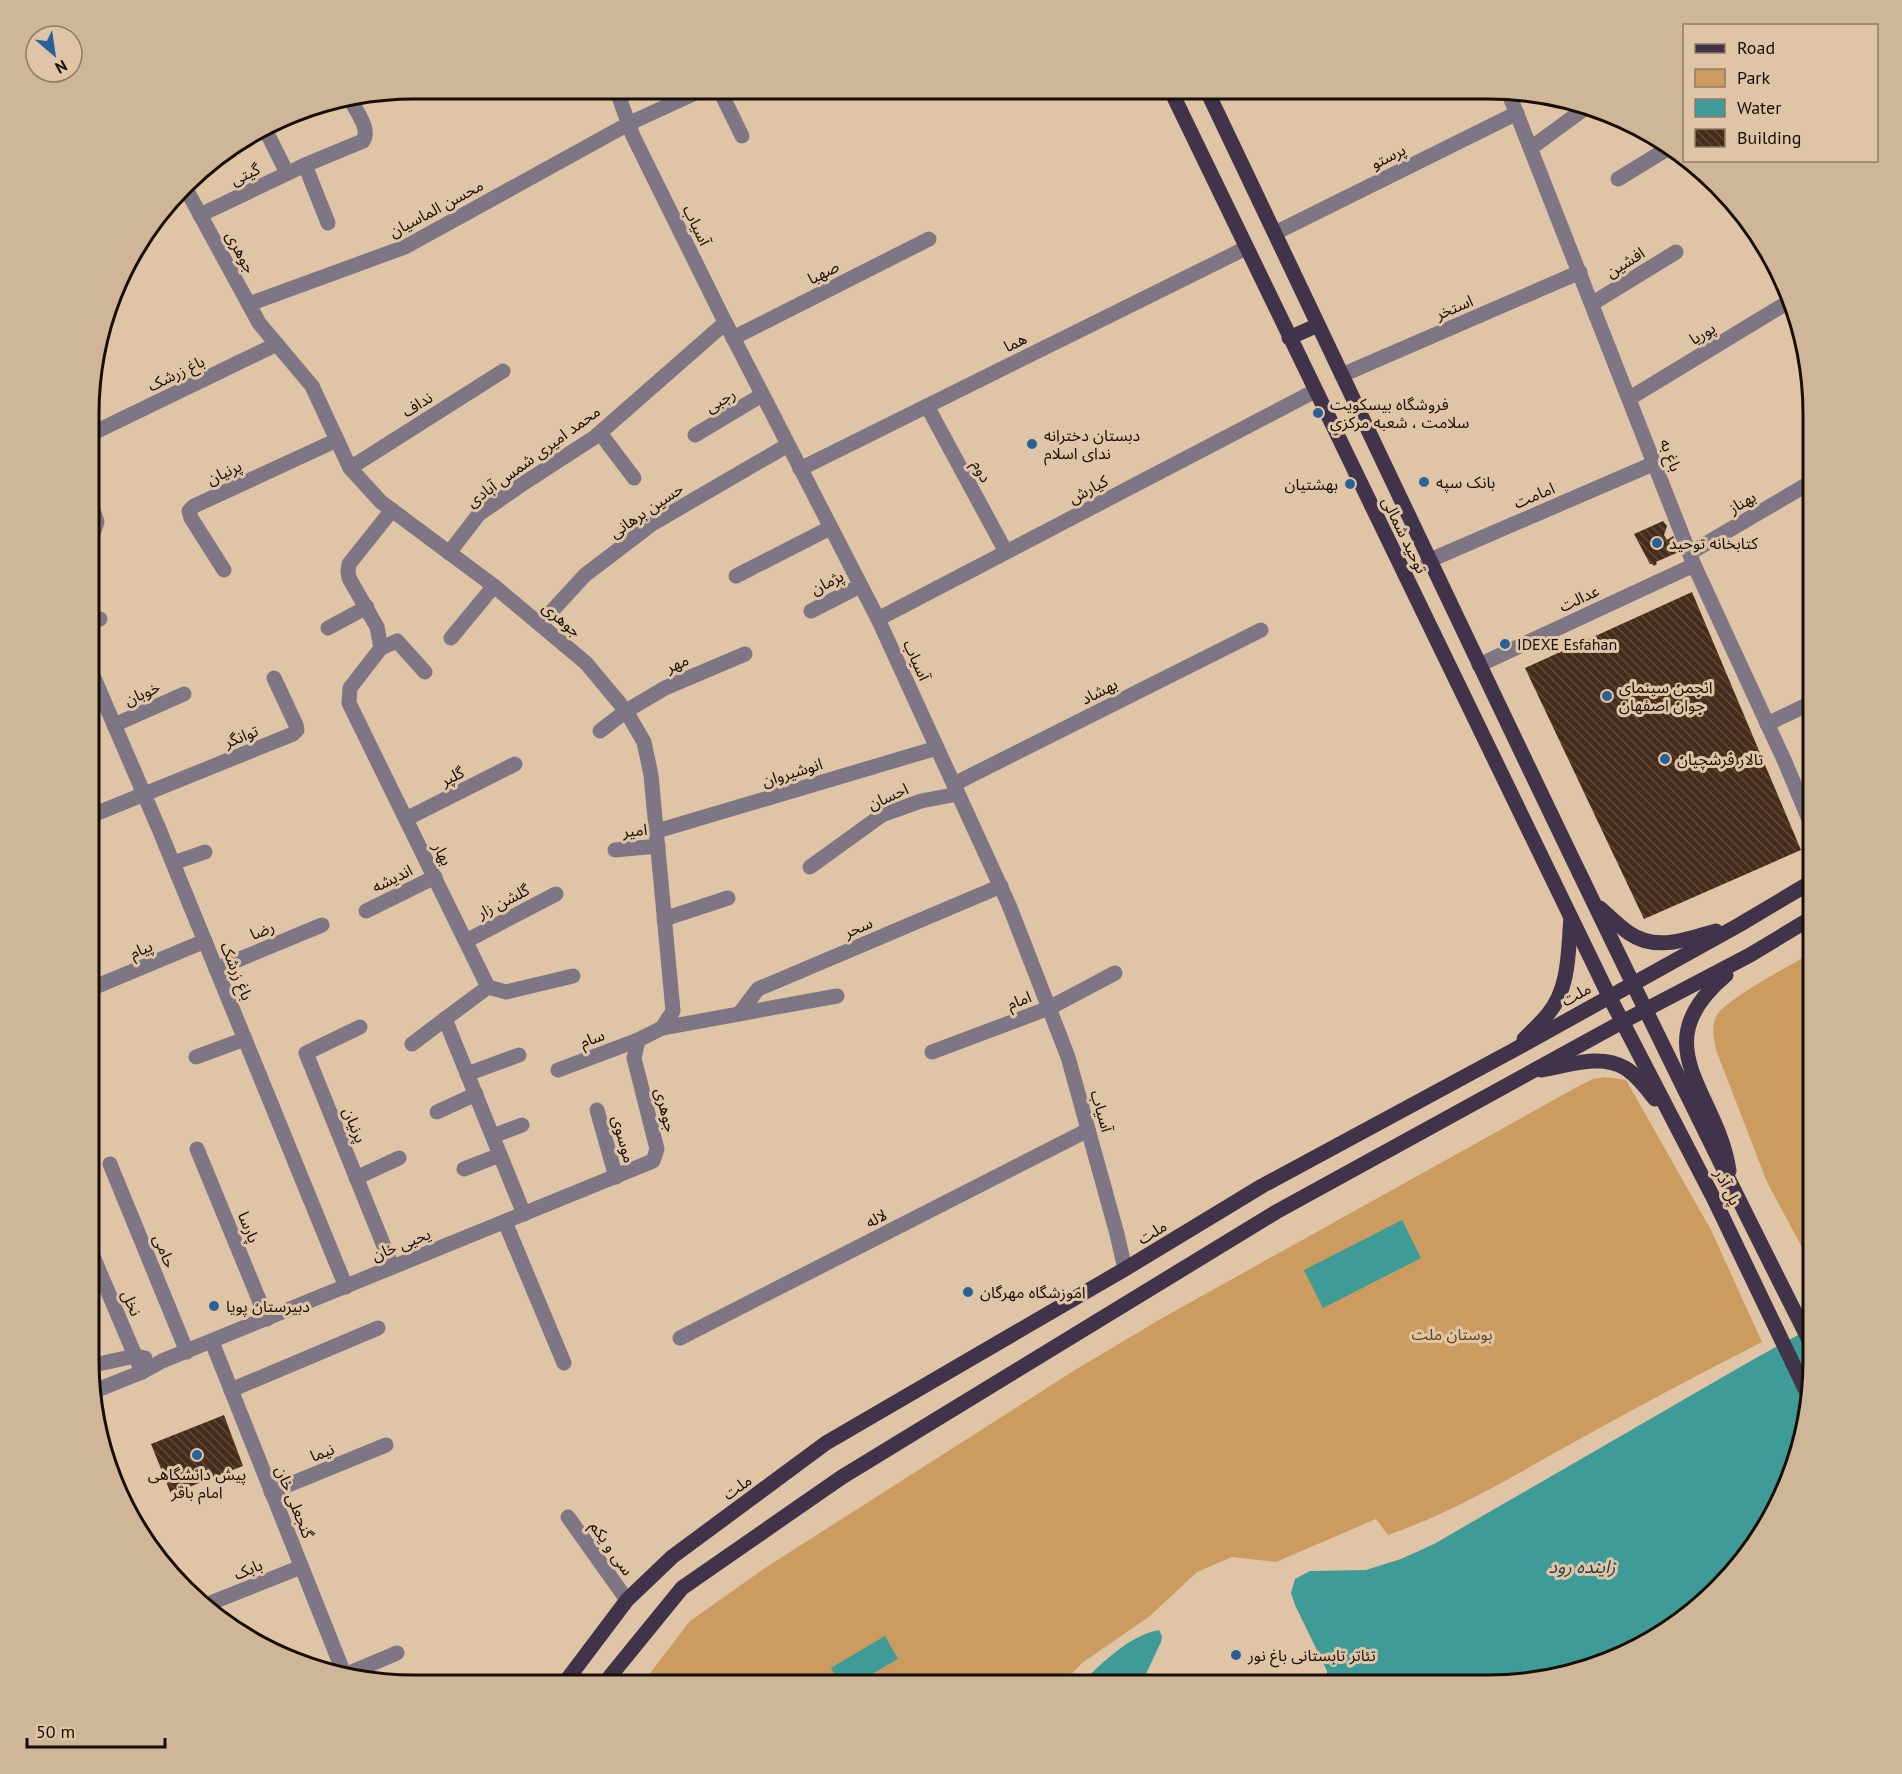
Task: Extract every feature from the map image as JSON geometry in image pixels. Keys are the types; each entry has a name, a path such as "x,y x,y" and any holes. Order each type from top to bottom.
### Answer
{"main road":[{"name":"توحید شمالی","path":"1175,99 1609,996"},
{"name":"توحید شمالی","path":"1211,99 1428,561 1633,984"},
{"path":"1289,338 1318,325"},
{"name":"ملت","path":"571,1675 627,1600 672,1557 826,1443 1125,1269 1262,1186 1512,1051 1803,887"},
{"path":"1595,904 1630,934 1650,943 1671,943 1739,925"},
{"path":"1512,1051 1550,1013 1562,989 1571,918"},
{"path":"611,1675 682,1588 842,1478 1276,1212 1529,1072 1750,955 1803,923"},
{"path":"1731,1186 1726,1149 1691,1070 1686,1053 1687,1028 1695,1008 1708,989 1750,955"},
{"name":"پل آذر","path":"1633,984 1731,1186 1803,1327"},
{"name":"پل آذر","path":"1609,996 1714,1199 1802,1382"},
{"path":"1529,1072 1594,1061 1609,1062 1625,1068 1641,1082 1674,1122"}],"street":[{"name":"آسیاب","path":"620,99 633,136 725,323 878,619 1001,886 1068,1057 1125,1269"},
{"path":"630,123 682,99"},
{"path":"724,99 742,136"},
{"name":"باغ به","path":"1511,100 1692,559 1803,807"},
{"name":"گیتی","path":"200,214 287,173 363,141 366,130 353,105"},
{"name":"پرستو","path":"1275,233 1516,112"},
{"path":"1531,148 1579,113"},
{"name":"محسن الماسیان","path":"249,304 405,247 630,123"},
{"path":"268,135 287,173"},
{"path":"1618,179 1663,152"},
{"path":"305,165 328,223"},
{"name":"جوهری","path":"189,193 259,323 312,386 350,468 381,502 494,586 586,663 626,711 644,741 651,774 673,1011 662,1028"},
{"name":"صهبا","path":"733,338 929,239"},
{"name":"هما","path":"800,469 1246,248"},
{"name":"افشین","path":"1593,303 1676,252"},
{"name":"استخر","path":"1342,375 1580,272"},
{"name":"پوریا","path":"1630,398 1783,305"},
{"name":"محمد امیری شمس آبادی","path":"449,553 479,514 600,433 725,323"},
{"name":"باغ زرشک","path":"99,430 277,344"},
{"name":"نداف","path":"350,468 503,371"},
{"name":"کیارش","path":"878,619 1315,391"},
{"name":"رجبی","path":"695,435 762,395"},
{"name":"دوم","path":"927,406 1005,552"},
{"path":"600,433 634,478"},
{"name":"پرنیان","path":"224,570 191,518 189,511 194,506 337,440"},
{"name":"حسین برهانی","path":"540,624 585,575 652,524 788,445"},
{"name":"امامت","path":"1428,561 1655,463"},
{"name":"بهناز","path":"1692,559 1803,487"},
{"path":"392,510 349,564 349,578 377,627 381,648 397,641 425,672"},
{"path":"736,576 830,528"},
{"name":"عدالت","path":"1479,664 1692,559"},
{"path":"451,638 494,586"},
{"name":"پژمان","path":"811,611 860,586"},
{"path":"328,628 367,607"},
{"name":"بهشاد","path":"956,789 1262,630"},
{"name":"بهار","path":"381,648 350,688 349,703 488,987"},
{"name":"مهر","path":"600,731 626,711 665,688 745,654"},
{"name":"توانگر","path":"99,812 293,734 297,730 296,725 274,678"},
{"name":"باغ زرشک","path":"99,690 173,863 346,1287"},
{"name":"خوبان","path":"114,725 184,694"},
{"path":"1767,724 1803,707"},
{"name":"انوشیروان","path":"657,839 937,748"},
{"name":"گلپر","path":"406,819 515,764"},
{"name":"احسان","path":"810,867 882,815 956,789"},
{"name":"امیر","path":"615,850 657,839"},
{"path":"173,863 206,852"},
{"name":"اندیشه","path":"366,911 435,877"},
{"name":"سحر","path":"739,1014 758,988 1001,886"},
{"name":"گلشن زار","path":"466,941 556,894"},
{"path":"664,919 728,898"},
{"name":"رضا","path":"216,969 322,925"},
{"name":"پیام","path":"99,985 205,941"},
{"name":"امام","path":"932,1052 1049,1008 1115,973"},
{"path":"412,1044 488,987 506,992 573,976"},
{"path":"638,1040 662,1028 837,996"},
{"path":"445,1019 525,1214"},
{"name":"پرنیان","path":"360,1028 306,1053 392,1266"},
{"path":"196,1057 245,1039"},
{"name":"جوهری","path":"638,1040 634,1058 657,1149 653,1161"},
{"name":"سام","path":"558,1070 638,1040"},
{"path":"468,1074 519,1055"},
{"path":"437,1112 476,1094"},
{"name":"موسوی","path":"597,1110 616,1177"},
{"path":"493,1136 522,1125"},
{"name":"لاله","path":"680,1338 1088,1130"},
{"name":"پارسا","path":"197,1149 267,1319"},
{"path":"464,1169 500,1155"},
{"path":"356,1178 399,1158"},
{"name":"یحیی خان","path":"101,1388 392,1266 653,1161"},
{"name":"حامی","path":"110,1164 187,1352"},
{"path":"505,1222 564,1363"},
{"name":"نخل","path":"99,1271 142,1372"},
{"path":"231,1390 378,1328"},
{"name":"گنجعلی خان","path":"212,1342 341,1666"},
{"path":"99,1364 135,1356 162,1361"},
{"name":"نیما","path":"271,1492 386,1445"},
{"name":"سی و یکم","path":"568,1517 627,1600"},
{"name":"بابک","path":"212,1602 301,1567"},
{"path":"359,1670 397,1653"}],"green space":[{"path":"1803,958 1803,1249 1767,1182 1716,1050 1714,1038 1714,1021 1721,1010 1760,983"},
{"name":"بوستان ملت","path":"1605,1077 1626,1080 1711,1230 1762,1342 1645,1403 1484,1492 1413,1526 1388,1535 1376,1519 1276,1562 1232,1557 1197,1572 1150,1616 1082,1663 1071,1675 649,1675 690,1621 765,1568 1075,1370 1164,1317 1593,1079"}],"water":[{"path":"1402,1220 1421,1258 1323,1308 1304,1270"},
{"name":"زاینده رود","path":"1803,1333 1800,1401 1792,1441 1779,1480 1761,1517 1738,1552 1711,1583 1680,1610 1645,1633 1608,1651 1549,1669 1488,1675 1327,1675 1291,1593 1295,1579 1310,1571 1366,1570 1401,1559 1434,1544"},
{"path":"1159,1630 1162,1636 1145,1675 1090,1675 1126,1644"},
{"path":"885,1636 898,1659 870,1675 835,1675 831,1668"}],"building":[{"name":"کتابخانه توحید","path":"1663,521 1667,526 1664,535 1667,540 1673,536 1676,541 1674,544 1679,544 1681,551 1656,562 1654,566 1650,564 1634,534"},
{"name":"تالار فرشچیان","path":"1692,592 1801,850 1644,919 1525,668"},
{"name":"پیش دانشگاهی امام باقر","path":"224,1415 243,1466 171,1494 151,1444"}],"place":[{"name":"فروشگاه بيسكويت سلامت ، شعبه مركزي","path":"1318,413"},
{"name":"دبستان دخترانه ندای اسلام","path":"1032,444"},
{"name":"بانک سپه","path":"1424,482"},
{"name":"بهشتیان","path":"1350,484"},
{"name":"کتابخانه توحید","path":"1657,543"},
{"name":"IDEXE Esfahan","path":"1505,644"},
{"name":"انجمن سینمای جوان اصفهان","path":"1607,696"},
{"name":"تالار فرشچیان","path":"1665,759"},
{"name":"اموزشگاه مهرگان","path":"968,1292"},
{"name":"دبیرستان پویا","path":"214,1306"},
{"name":"پیش دانشگاهی امام باقر","path":"197,1455"},
{"name":"تئاتر تابستانی باغ نور","path":"1236,1655"}]}
